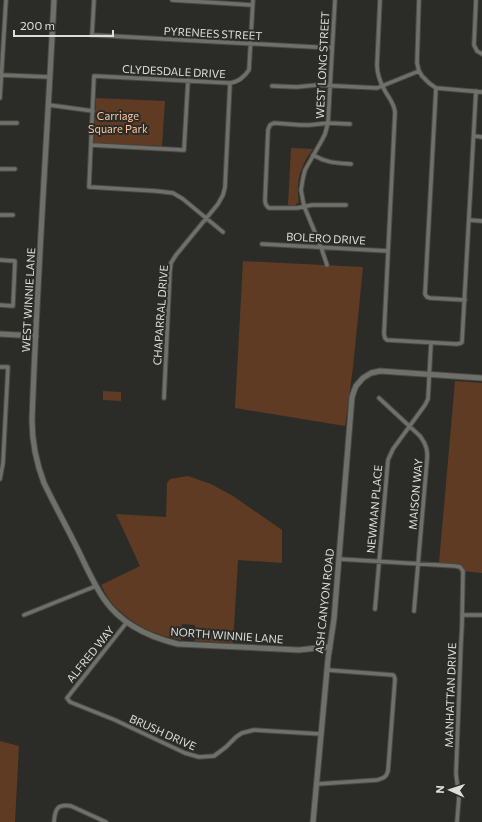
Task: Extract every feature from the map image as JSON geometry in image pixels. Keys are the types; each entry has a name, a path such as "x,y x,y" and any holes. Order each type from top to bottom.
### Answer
{"street":[{"path":"0,98 6,0"},
{"name":"WEST WINNIE LANE","path":"54,0 32,424 34,451 44,483 96,586"},
{"name":"PYRENEES STREET","path":"94,0 92,35 332,48"},
{"path":"172,0 252,5"},
{"path":"250,44 253,0"},
{"name":"WEST LONG STREET","path":"327,265 304,206 301,190 308,163 325,134 328,123 335,0"},
{"path":"380,0 377,69 382,86 393,102 395,112 384,334 385,338 389,340 431,343 462,343 476,91"},
{"path":"415,0 419,0 417,60 419,71 427,82 436,88 482,92"},
{"path":"476,0 474,45 477,51 482,54"},
{"name":"CLYDESDALE DRIVE","path":"93,111 94,76 230,83 236,82 240,80 249,70 250,44"},
{"path":"272,86 297,87 317,85 372,88 382,86 419,71"},
{"path":"1,75 50,77"},
{"path":"91,145 184,150 188,80"},
{"name":"CHAPARRAL DRIVE","path":"164,398 171,263 218,204 223,195 225,187 230,83"},
{"path":"436,88 425,294 430,298 465,300"},
{"path":"49,105 93,111 89,187 156,190 173,193 183,199 223,232"},
{"path":"0,123 17,124"},
{"path":"346,205 312,205 297,208 269,208 267,206 265,203 268,127 272,124 350,124"},
{"path":"474,136 482,137"},
{"path":"314,155 330,163 351,164"},
{"path":"0,169 15,169"},
{"path":"0,215 13,215"},
{"path":"469,220 482,221"},
{"name":"BOLERO DRIVE","path":"262,244 388,251"},
{"path":"0,260 15,261 13,306 0,305"},
{"path":"0,334 36,336"},
{"name":"NEWMAN PLACE","path":"375,609 388,460 425,405 428,395 431,343"},
{"path":"0,367 8,367 3,463 0,479"},
{"name":"ASH CANYON ROAD","path":"313,822 327,670 334,619 352,397 358,382 367,374 380,371 430,374"},
{"path":"430,374 482,378"},
{"name":"MAISON WAY","path":"379,398 423,440 428,453 414,611"},
{"path":"339,559 418,564"},
{"name":"MANHATTAN DRIVE","path":"418,564 455,566 462,569 462,615 456,759 459,797 456,822"},
{"path":"24,615 96,586"},
{"name":"NORTH WINNIE LANE","path":"96,586 104,600 127,622 150,636 178,644 299,650 326,647 330,648"},
{"path":"462,615 482,615"},
{"name":"ALFRED WAY","path":"67,698 127,622"},
{"path":"316,784 377,780 387,776 388,771 394,676 376,673 327,670"},
{"name":"BRUSH DRIVE","path":"67,698 70,702 116,720 185,753 199,757 214,756 242,733 254,730 321,734"},
{"path":"54,822 55,812 59,807 65,805 71,806 106,822"}],"green space":[{"name":"Carriage Square Park","path":"96,98 165,101 162,146 94,143"},
{"path":"291,148 313,149 302,167 298,188 299,202 296,206 288,205"},
{"path":"243,261 363,267 353,367 345,426 235,408"},
{"path":"455,381 482,383 482,573 463,571 460,567 439,563"},
{"path":"103,391 121,392 121,401 103,400"},
{"path":"188,476 211,484 233,496 282,530 282,563 238,560 233,643 195,641 195,625 182,624 181,640 150,631 129,619 118,610 110,601 101,585 140,566 116,514 166,517 167,483 170,479"},
{"path":"0,741 19,746 15,822 0,822"}]}
